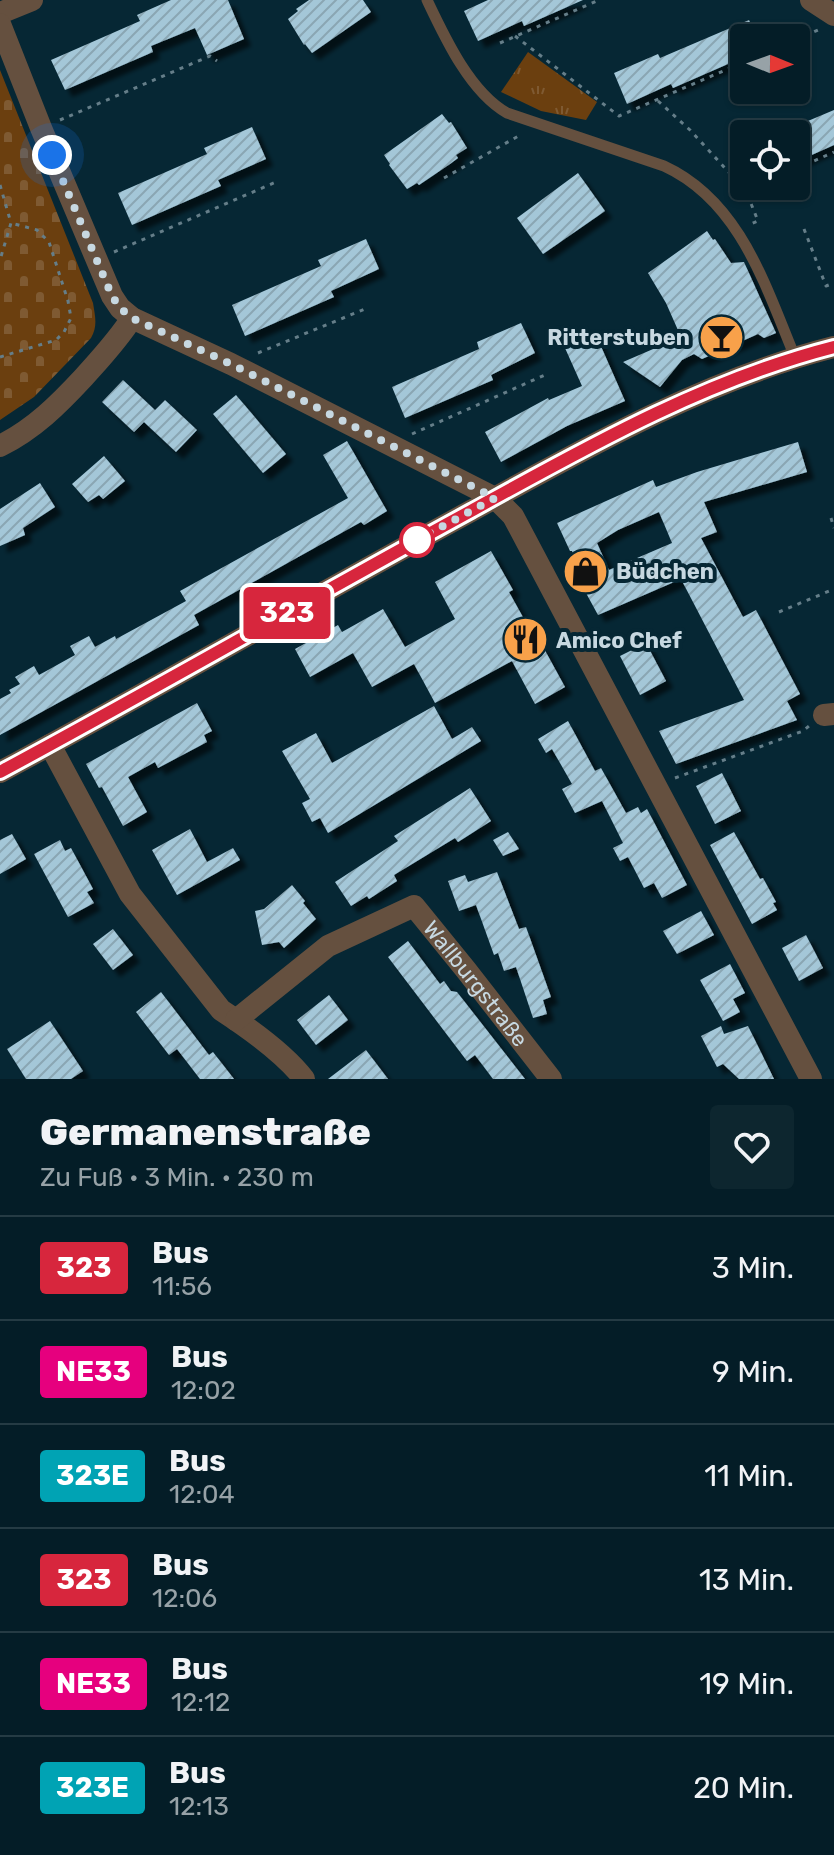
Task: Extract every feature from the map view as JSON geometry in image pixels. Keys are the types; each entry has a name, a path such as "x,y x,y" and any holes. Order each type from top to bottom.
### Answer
{"street":[{"path":"0,13 32,0"},
{"path":"811,0 828,22"},
{"path":"0,24 41,128 112,296 120,308 132,318 231,364 495,498 513,516 811,1079"},
{"path":"0,446 35,425 54,409 118,341 132,318"},
{"path":"0,772 635,424 753,371 834,347"},
{"path":"50,745 130,894 221,1010 295,1068 304,1079"},
{"name":"Wallburgstraße","path":"236,1020 328,946 414,906 551,1079"}],"lane":[{"path":"427,0 467,72 484,96 507,113 676,171 696,186 737,229 752,255 795,357"}],"path":[{"path":"500,43 599,0"},
{"path":"810,32 828,22"},
{"path":"515,36 619,116 730,68"},
{"path":"41,128 210,56 217,61"},
{"path":"657,99 730,174"},
{"path":"444,178 533,128 536,122"},
{"path":"810,163 834,152"},
{"path":"97,260 276,182"},
{"path":"0,185 11,223 0,260"},
{"path":"737,229 758,221 750,200"},
{"path":"0,357 56,340 71,318 49,242 37,230 11,223"},
{"path":"804,229 826,286 834,283"},
{"path":"231,364 365,309"},
{"path":"403,451 412,432 547,374"},
{"path":"831,518 834,528"},
{"path":"779,612 834,589"},
{"path":"656,784 803,731 829,714"}],"green space":[{"path":"528,52 597,102 586,120 541,111 501,92"},
{"path":"0,70 93,303 95,329 91,338 34,397 0,420"}],"building":[{"path":"171,0 228,0 244,39 207,55 195,28 151,46 153,52 65,90 51,60 140,21 137,15"},
{"path":"309,0 363,0 371,12 312,53 288,19"},
{"path":"488,0 583,0 524,26 522,21 478,41 464,11"},
{"path":"730,28 730,63 627,104 614,73 658,54 660,58"},
{"path":"834,110 834,145 810,156 810,120"},
{"path":"442,114 451,122 467,148 456,155 458,158 450,164 419,185 417,183 407,189 384,155"},
{"path":"252,127 266,159 218,180 221,186 132,225 118,193 207,154 204,148"},
{"path":"578,173 605,211 543,254 517,218"},
{"path":"707,231 731,263 744,262 776,333 764,338 758,334 702,359 694,354 682,360 660,387 623,362 681,337 648,273"},
{"path":"366,239 379,269 331,291 334,297 245,336 232,305 321,266 318,260"},
{"path":"521,323 535,353 491,375 493,380 405,418 392,387 479,349 477,342"},
{"path":"596,335 625,401 567,426 501,462 485,432 548,398 582,386 565,348"},
{"path":"123,380 155,410 165,400 197,430 176,452 144,422 134,432 102,402"},
{"path":"236,395 286,454 263,473 213,414"},
{"path":"347,441 387,511 364,525 361,522 194,615 199,625 0,735 0,699 20,684 15,677 34,666 39,675 75,655 70,646 89,636 95,647 115,636 116,639 186,601 180,591 348,498 323,455"},
{"path":"798,442 807,472 704,502 717,532 701,538 743,617 756,610 800,694 787,701 797,720 676,764 659,731 744,700 681,579 598,615 580,582 584,580 557,523 653,480 656,487","holes":["659,512 672,543 609,570 597,543"]},
{"path":"104,456 125,481 103,499 99,495 88,502 72,484"},
{"path":"40,483 55,507 23,528 25,535 0,546 0,509"},
{"path":"491,551 513,590 509,592 565,687 535,704 512,661 435,703 414,664 372,687 353,653 310,677 295,649 338,625 342,632 383,609 405,647 455,619 435,582"},
{"path":"646,643 666,681 640,695 620,656"},
{"path":"197,703 212,731 204,735 207,742 158,768 155,762 128,777 147,812 123,826 86,764"},
{"path":"434,706 452,739 472,727 481,741 328,833 320,818 312,822 302,803 310,799 282,751 316,733 332,763"},
{"path":"568,721 595,771 601,768 626,813 638,807 641,813 647,809 687,885 662,898 654,883 644,888 628,857 620,861 613,848 623,843 602,801 575,813 562,789 572,784 552,749 546,753 538,739"},
{"path":"722,773 741,811 715,824 696,786"},
{"path":"470,788 491,821 458,842 455,838 394,875 397,881 369,899 367,896 351,906 335,882 398,841 394,836"},
{"path":"190,829 207,862 233,848 240,860 177,895 152,850"},
{"path":"508,832 519,849 503,856 493,840"},
{"path":"734,832 776,902 773,903 777,910 752,924 710,845"},
{"path":"12,834 26,859 0,874 0,840"},
{"path":"60,840 65,851 71,848 93,889 87,892 94,903 68,917 34,854"},
{"path":"497,872 519,929 526,927 551,997 543,1000 547,1014 533,1018 516,967 504,971 498,953 494,955 476,905 459,911 448,881 465,875 468,882"},
{"path":"292,885 316,919 284,948 279,942 262,945 255,911 264,909"},
{"path":"701,911 714,935 677,954 663,931"},
{"path":"113,929 133,955 113,970 93,944"},
{"path":"806,935 823,968 799,981 782,948"},
{"path":"408,941 440,984 444,981 451,991 457,992 525,1079 493,1079 475,1055 467,1061 388,957"},
{"path":"730,964 745,993 733,999 740,1012 723,1021 700,980"},
{"path":"161,992 209,1055 213,1052 234,1079 200,1079 177,1049 169,1055 136,1012"},
{"path":"329,995 348,1020 316,1045 297,1020"},
{"path":"50,1021 83,1071 71,1079 26,1079 7,1049"},
{"path":"721,1026 724,1034 748,1026 774,1079 739,1079 723,1064 717,1067 701,1036"},
{"path":"366,1050 388,1079 328,1079"}],"bus line":[{"name":"323","path":"0,772 417,540 635,424 753,371 834,347"}],"place":[{"name":"Ritterstuben","path":"721,337"},
{"name":"Büdchen","path":"585,571"},
{"name":"Amico Chef","path":"525,640"}],"route":[{"path":"52,155 112,296 132,318 231,364 495,498 417,540"}]}
